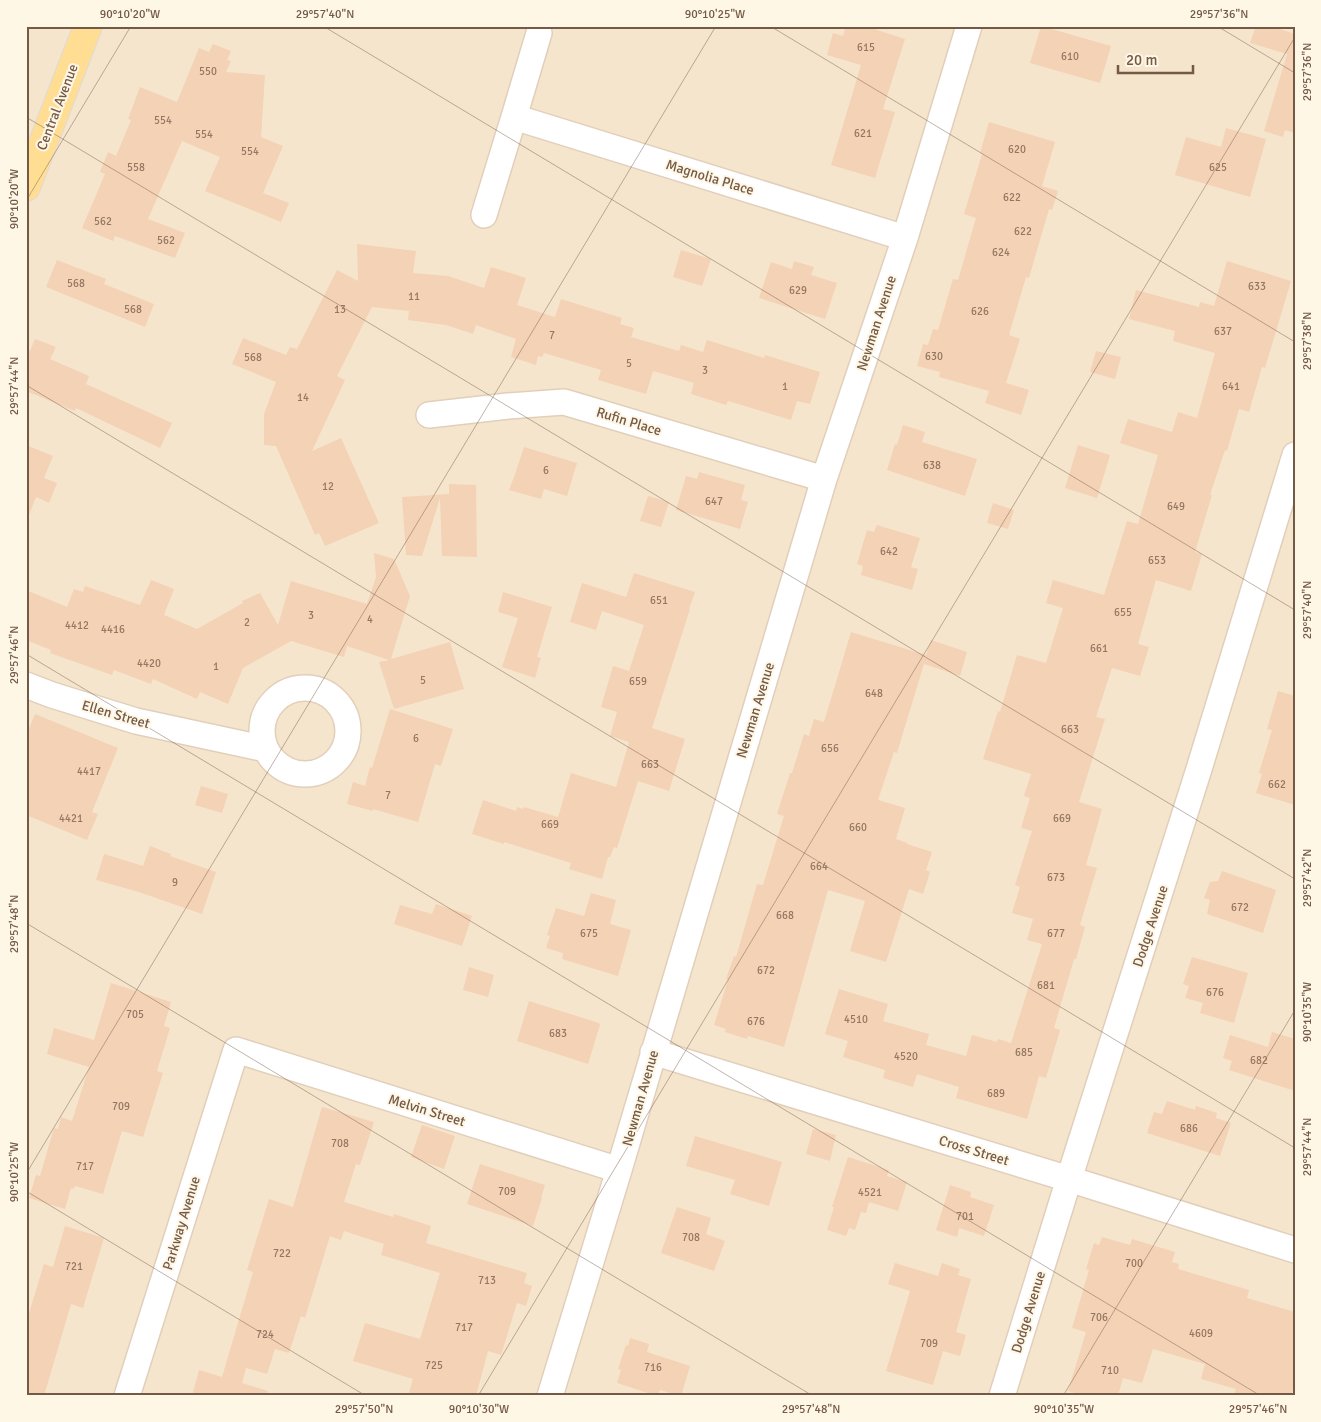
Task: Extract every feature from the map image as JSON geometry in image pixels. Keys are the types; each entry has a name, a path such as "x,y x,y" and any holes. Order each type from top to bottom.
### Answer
{"main road":[{"name":"Central Avenue","path":"26,187 88,26"}],"street":[{"name":"Newman Avenue","path":"550,1396 824,479 905,238 969,26"},
{"path":"484,215 539,33"},
{"name":"Magnolia Place","path":"514,117 905,238"},
{"name":"Rufin Place","path":"429,415 564,402 824,479"},
{"name":"Dodge Avenue","path":"1002,1396 1199,770 1295,455"},
{"name":"Ellen Street","path":"26,685 136,722 266,749"},
{"name":"Melvin Street","path":"236,1050 619,1170"},
{"name":"Parkway Avenue","path":"127,1396 236,1050"},
{"name":"Cross Street","path":"654,1052 1295,1250"}],"shaded area":[{"path":"26,26 1295,26 1295,1396 26,1396"}],"building":[{"path":"846,26 865,26 905,39 883,109 895,112 875,178 831,165 861,65 827,55 833,33 843,36"},
{"path":"1041,26 1111,46 1100,83 1030,63"},
{"path":"1256,26 1270,26 1295,34 1295,133 1285,130 1283,137 1264,131 1287,54 1250,43"},
{"path":"213,44 231,51 227,60 231,61 226,72 265,75 261,137 283,146 263,193 289,203 281,222 205,191 220,157 182,141 148,219 185,233 175,258 115,236 113,241 82,228 105,174 100,172 108,152 116,156 131,120 128,119 140,87 177,102 199,48 209,52"},
{"path":"989,122 1055,142 1042,186 1058,191 1052,210 1049,209 1029,278 1026,277 1009,335 1020,339 1006,383 1029,390 1021,415 985,403 989,391 939,377 940,372 917,366 923,344 928,345 933,329 938,330 953,279 958,280 976,218 964,214 982,154 980,153"},
{"path":"1226,128 1266,139 1250,197 1175,175 1186,137 1221,147"},
{"path":"357,244 416,251 413,273 448,276 484,288 491,267 526,278 517,305 555,317 561,299 622,318 620,324 634,328 631,337 679,351 681,345 703,352 707,340 764,358 765,355 820,372 810,404 797,401 791,420 728,401 726,405 691,394 694,383 653,371 646,394 598,380 601,370 544,353 542,357 538,356 536,365 511,357 516,339 476,325 473,334 446,325 408,320 409,311 372,307 337,376 345,380 312,451 341,438 379,523 325,546 319,533 315,535 276,446 264,445 264,414 276,382 232,364 243,338 286,355 290,347 297,349 337,270 358,281"},
{"path":"681,250 711,259 702,286 673,277"},
{"path":"57,260 106,279 104,284 154,304 145,327 46,287"},
{"path":"794,261 814,267 811,275 837,283 825,319 759,298 771,262 792,269"},
{"path":"1227,261 1291,281 1265,368 1262,367 1249,412 1239,409 1227,451 1225,450 1210,495 1212,495 1195,552 1202,554 1191,591 1156,580 1138,644 1149,647 1140,676 1112,668 1096,717 1105,719 1079,802 1102,809 1086,865 1097,868 1080,925 1085,927 1054,1028 1060,1030 1046,1078 1039,1076 1027,1119 956,1098 959,1087 917,1074 913,1087 883,1078 885,1070 843,1057 848,1041 825,1034 839,989 888,1004 883,1021 929,1034 926,1045 966,1056 972,1035 997,1042 998,1039 1011,1043 1042,944 1027,940 1033,919 1012,913 1020,887 1015,885 1032,831 1021,828 1030,798 1024,796 1031,774 983,759 998,711 1000,712 1017,655 1046,663 1063,608 1046,603 1053,580 1104,595 1127,521 1138,524 1158,455 1120,443 1128,419 1172,432 1178,412 1197,418 1215,353 1173,341 1175,331 1129,319 1136,290 1199,307 1200,302 1214,306"},
{"path":"35,339 56,347 50,359 89,376 86,384 172,423 160,448 76,408 75,411 26,391 26,350 30,351"},
{"path":"1096,351 1121,357 1115,379 1090,372"},
{"path":"903,425 925,432 922,442 977,459 965,496 887,470"},
{"path":"26,445 53,456 44,478 57,483 49,503 36,497 27,520"},
{"path":"1078,445 1110,455 1097,498 1065,488"},
{"path":"524,447 577,463 567,496 544,489 541,499 509,490"},
{"path":"699,472 745,485 741,500 748,502 740,529 676,510 686,476 697,479"},
{"path":"449,484 476,485 477,557 442,556 440,498 422,556 406,555 402,497 449,494"},
{"path":"648,496 669,502 661,527 640,521"},
{"path":"993,503 1014,510 1008,529 987,523"},
{"path":"877,525 920,538 911,567 918,569 912,590 861,575 863,566 857,564 867,530 874,532"},
{"path":"374,553 394,559 410,596 391,659 450,642 464,689 394,709 379,662 389,660 347,646 344,657 291,641 243,668 228,704 200,692 197,699 153,679 151,684 114,670 112,675 50,653 51,650 26,640 26,590 67,607 74,589 83,592 85,586 140,605 151,580 174,589 164,615 197,629 243,603 242,601 260,593 278,625 291,581 367,604 376,577"},
{"path":"634,573 695,592 652,728 685,739 669,791 638,781 617,848 614,847 610,857 608,857 602,879 569,869 571,863 472,834 483,800 516,811 517,807 523,809 524,807 558,817 571,773 616,787 629,742 610,736 617,712 601,707 613,666 629,671 644,625 602,611 596,630 570,622 582,583 626,597"},
{"path":"503,592 552,607 537,657 541,658 535,678 502,667 518,618 498,612"},
{"path":"851,632 926,655 931,640 967,652 960,676 924,664 897,753 894,752 878,800 905,808 896,839 932,852 926,870 930,872 923,894 909,889 886,962 850,951 865,901 828,890 784,1047 748,1036 747,1039 725,1032 726,1029 714,1025 728,980 726,979 734,956 736,957 757,884 763,885 784,816 777,814 790,773 792,773 804,734 809,736 814,719 824,722"},
{"path":"1278,691 1295,696 1295,805 1256,793 1262,774 1259,773 1272,730 1267,729"},
{"path":"390,709 453,729 441,766 435,764 418,822 373,809 373,811 347,804 353,782 365,786"},
{"path":"35,714 118,748 92,812 98,814 87,840 26,815 26,736"},
{"path":"201,786 228,794 222,813 195,805"},
{"path":"150,846 171,854 170,856 216,872 202,914 139,892 96,880 104,854 143,866"},
{"path":"1222,871 1276,890 1263,933 1207,914 1210,900 1204,898 1210,882 1218,881"},
{"path":"591,893 616,900 610,924 631,930 618,976 562,959 563,953 546,948 550,936 547,935 556,908 584,916"},
{"path":"436,904 472,916 462,946 394,924 400,905 432,914"},
{"path":"1192,957 1248,973 1234,1023 1200,1013 1203,1003 1185,998 1189,986 1183,984"},
{"path":"469,967 494,975 488,997 463,990"},
{"path":"111,983 171,1002 164,1026 170,1028 157,1071 163,1073 143,1137 122,1131 103,1194 75,1186 74,1189 71,1188 65,1209 29,1198 36,1175 40,1176 54,1128 58,1129 61,1117 72,1121 89,1067 47,1054 54,1028 94,1040"},
{"path":"529,1001 599,1023 588,1064 517,1041"},
{"path":"1272,1032 1295,1039 1295,1091 1229,1070 1232,1061 1223,1058 1230,1035 1268,1047"},
{"path":"1167,1101 1195,1110 1196,1106 1217,1113 1216,1118 1231,1123 1220,1156 1147,1133 1154,1112 1162,1114"},
{"path":"322,1107 374,1122 360,1165 356,1164 344,1202 393,1217 394,1214 431,1226 426,1243 527,1273 524,1283 532,1286 526,1306 517,1303 501,1355 488,1351 476,1396 408,1396 413,1379 353,1361 365,1323 420,1339 440,1273 381,1255 384,1244 344,1231 341,1240 330,1236 305,1318 301,1316 289,1353 275,1349 267,1374 246,1368 242,1383 268,1391 267,1396 192,1396 199,1370 222,1377 253,1272 247,1270 269,1199 293,1207"},
{"path":"422,1125 455,1136 444,1169 411,1157"},
{"path":"813,1129 836,1135 830,1161 806,1154"},
{"path":"695,1136 782,1162 769,1206 730,1194 735,1180 686,1166"},
{"path":"848,1157 889,1170 887,1176 907,1182 898,1211 869,1202 866,1213 861,1212 855,1230 849,1228 846,1236 827,1230 834,1207 832,1207"},
{"path":"480,1164 545,1185 533,1226 467,1204"},
{"path":"950,1185 971,1192 970,1197 994,1205 984,1236 959,1228 957,1237 936,1230"},
{"path":"677,1207 711,1218 706,1234 725,1241 714,1271 661,1253"},
{"path":"65,1226 104,1238 83,1308 71,1304 44,1396 26,1396 26,1323 44,1264 53,1267"},
{"path":"1102,1237 1130,1245 1132,1239 1175,1252 1172,1262 1179,1264 1178,1269 1249,1290 1247,1298 1295,1312 1295,1383 1291,1396 1233,1396 1236,1389 1201,1379 1205,1364 1153,1349 1142,1383 1123,1378 1118,1396 1084,1396 1068,1391 1086,1332 1072,1328 1089,1270 1086,1269 1094,1243 1099,1245"},
{"path":"895,1263 938,1276 942,1263 960,1269 958,1275 971,1279 956,1332 966,1335 960,1356 943,1351 933,1385 886,1371 910,1291 888,1284"},
{"path":"630,1338 649,1344 647,1352 690,1366 681,1396 660,1390 657,1396 617,1383 621,1370 618,1369"}]}
